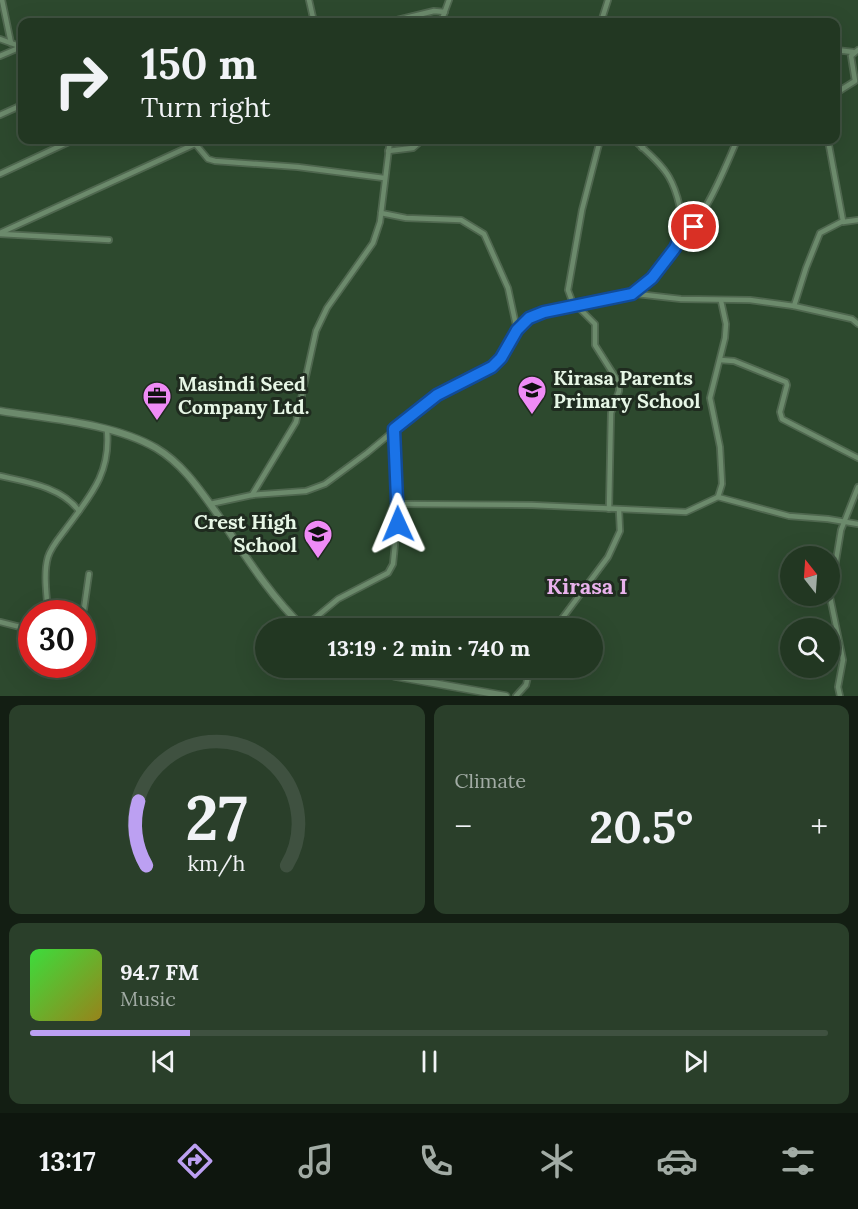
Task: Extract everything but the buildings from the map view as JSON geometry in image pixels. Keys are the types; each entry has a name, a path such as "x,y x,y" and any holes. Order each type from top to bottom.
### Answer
{"main road":[{"path":"0,411 108,430 137,439 164,453 191,477 259,574 295,618"},
{"path":"404,678 482,694 506,696"}],"street":[{"path":"2,0 11,43"},
{"path":"309,0 313,18"},
{"path":"443,18 450,0"},
{"path":"602,18 608,0"},
{"path":"405,18 434,11 445,12"},
{"path":"0,39 18,46"},
{"path":"0,56 18,49"},
{"path":"840,50 856,51"},
{"path":"840,90 855,81 851,58 856,51"},
{"path":"0,115 18,107"},
{"path":"0,174 65,144"},
{"path":"0,233 190,144"},
{"path":"196,144 208,159 215,161 309,168 384,178"},
{"path":"252,495 296,422 316,331 322,317 370,249 381,213 389,144"},
{"path":"388,151 413,148 418,144"},
{"path":"599,144 582,210 568,282 570,298 595,324 595,345 619,383 619,391 611,413 609,509"},
{"path":"632,294 652,278 675,248 680,237 680,216 672,183 664,170 638,144"},
{"path":"642,148 644,144"},
{"path":"680,237 694,227 714,191 735,144"},
{"path":"829,144 843,222"},
{"path":"381,213 406,218 460,219 484,234 508,288 517,330"},
{"path":"794,306 820,233 843,222 858,220"},
{"path":"0,233 109,240"},
{"path":"210,504 252,495 306,491 325,484 367,453 437,395 492,367 501,358 517,330 536,314 632,294 721,302 750,300 794,306 852,319 858,324"},
{"path":"718,497 722,484 720,447 710,398 726,324 721,302"},
{"path":"720,360 734,362 786,382 780,412 782,418 858,458"},
{"path":"315,618 338,599 388,573 393,564 398,504 394,429"},
{"path":"48,600 48,558 92,494 106,466 108,430"},
{"path":"0,476 38,485 72,501 79,511"},
{"path":"840,696 838,687 843,660 830,597 844,520 858,487"},
{"path":"398,504 686,512 718,497 789,516 844,520 858,524"},
{"path":"563,618 609,557 620,531 619,510"},
{"path":"85,600 89,574"},
{"path":"0,622 18,626"},
{"path":"516,696 526,685 528,678"}],"place":[{"name":"Kirasa Parents Primary School","path":"532,416"},
{"name":"Masindi Seed Company Ltd.","path":"157,422"},
{"name":"Crest High School","path":"318,560"}],"district":[{"name":"Kirasa I","path":"587,586"}],"route":[{"path":"398,524 394,429 437,395 492,367 501,358 517,330 536,314 632,294 644,287 675,248 680,237 686,235 694,227"}]}
